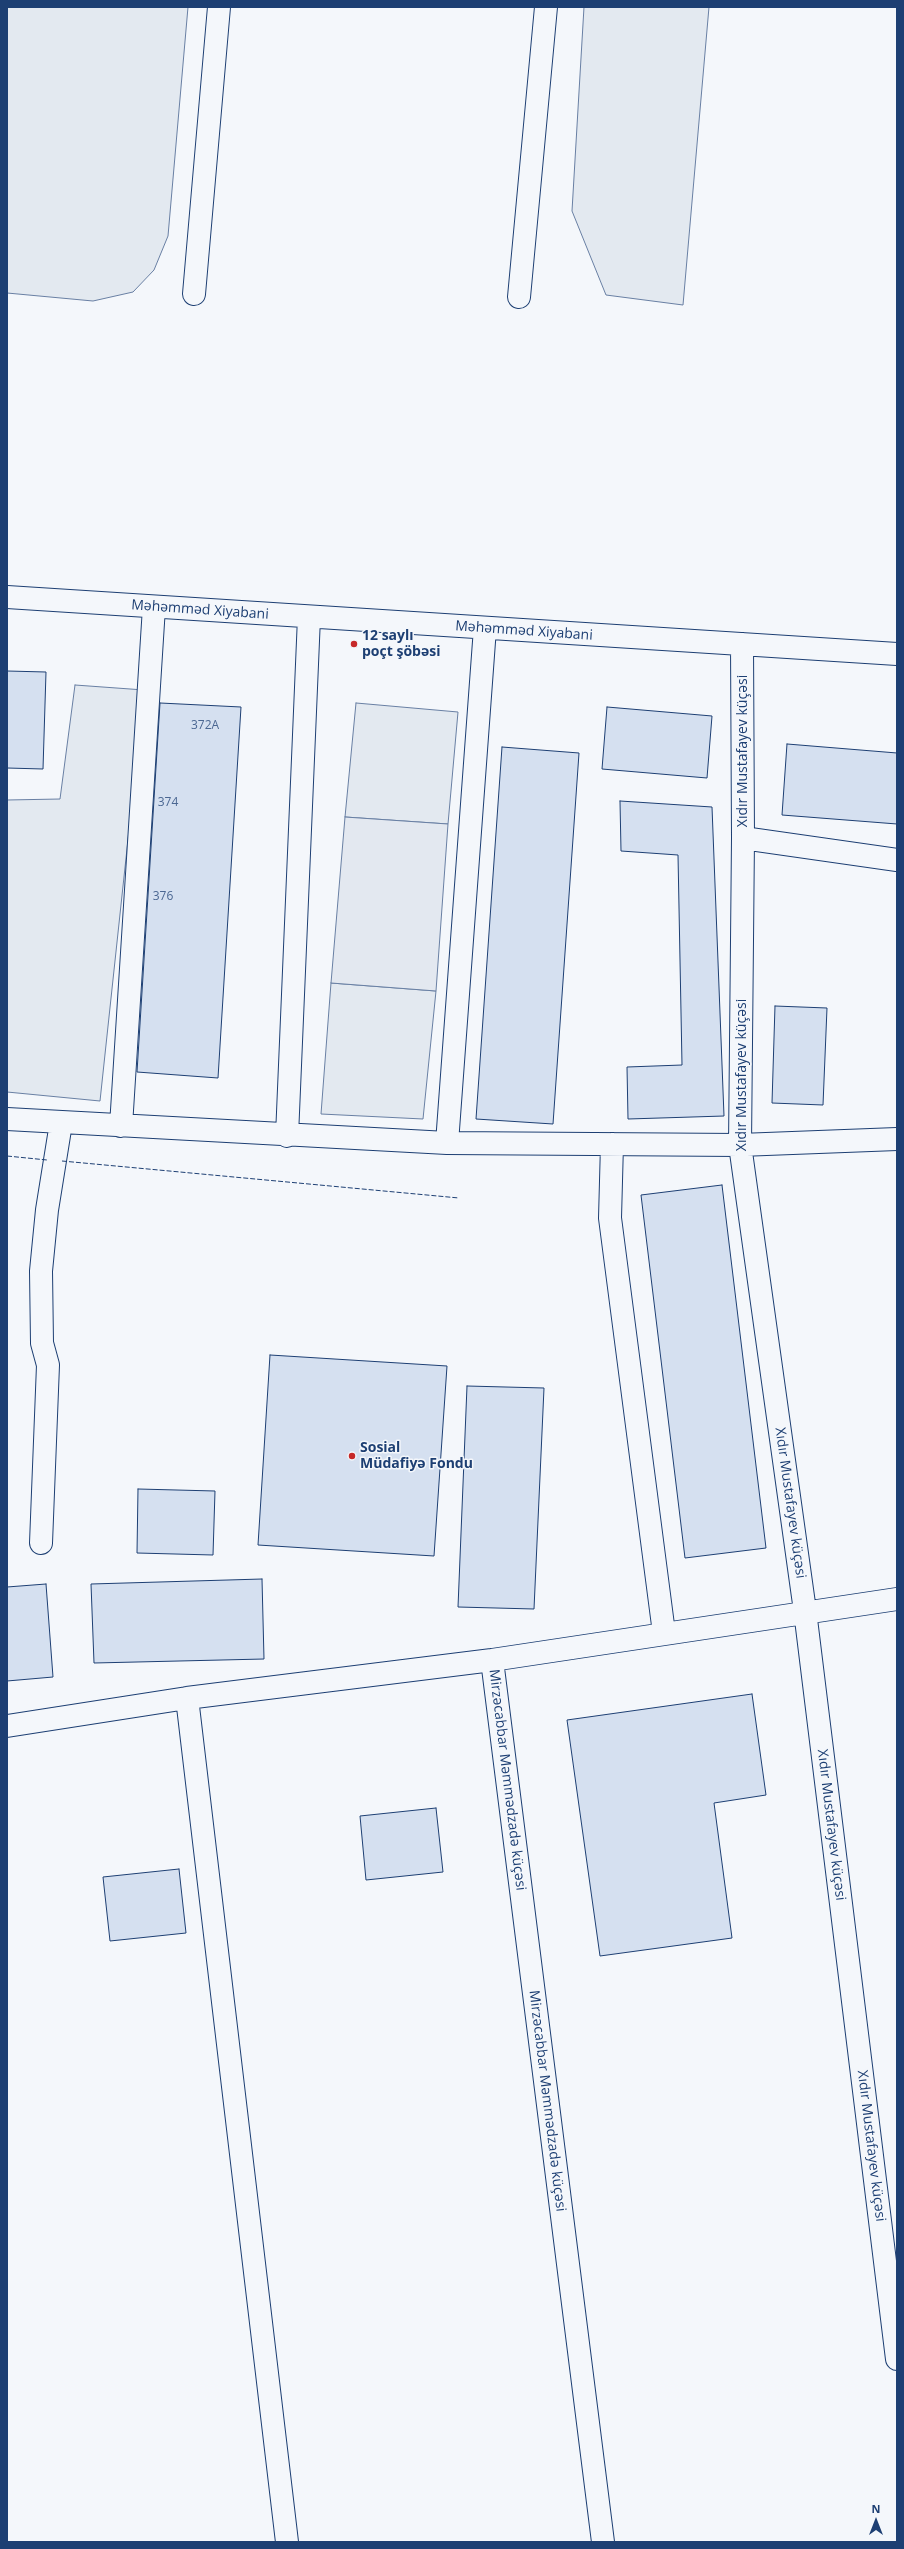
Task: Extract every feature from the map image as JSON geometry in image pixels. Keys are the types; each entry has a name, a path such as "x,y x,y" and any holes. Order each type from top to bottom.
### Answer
{"street":[{"path":"194,294 219,7"},
{"path":"519,297 546,7"},
{"name":"Məhəmməd Xiyabani","path":"7,597 897,654"},
{"path":"121,1126 154,607"},
{"path":"287,1136 310,617"},
{"path":"447,1143 485,628"},
{"name":"Xıdır Mustafayev küçəsi","path":"742,644 744,838 740,1145 805,1611 897,2359"},
{"path":"744,838 897,860"},
{"path":"7,1119 287,1136 447,1143 740,1145 897,1139"},
{"path":"41,1543 48,1365 42,1343 41,1271 46,1210 61,1123"},
{"path":"612,1144 610,1218 664,1633"},
{"path":"7,1726 187,1698 492,1660 805,1611 897,1599"},
{"name":"Mirzəcabbar Məmmədzadə küçəsi","path":"492,1660 603,2542"},
{"path":"187,1698 287,2542"}],"shaded area":[{"path":"7,7 188,7 168,236 154,270 133,292 93,301 7,293"},
{"path":"584,7 709,7 683,305 606,295 572,211"},
{"path":"75,685 144,690 100,1101 7,1092 7,800 60,799"},
{"path":"356,703 458,712 448,824 345,817"},
{"path":"345,817 448,824 436,991 331,983"},
{"path":"331,983 436,991 423,1119 321,1114"}],"building":[{"path":"7,671 46,672 43,769 7,768"},
{"path":"160,703 241,707 218,1078 137,1072"},
{"path":"607,707 712,716 707,778 602,769"},
{"path":"787,744 897,753 897,824 782,815"},
{"path":"502,747 579,753 553,1124 476,1119"},
{"path":"620,801 712,807 724,1116 628,1119 627,1067 682,1065 678,855 621,851"},
{"path":"775,1006 827,1008 823,1105 772,1103"},
{"path":"722,1185 766,1548 685,1558 641,1195"},
{"name":"Sosial Müdafiyə Fondu","path":"270,1355 447,1366 434,1556 258,1545"},
{"path":"467,1386 544,1388 534,1609 458,1607"},
{"path":"138,1489 215,1491 213,1555 137,1553"},
{"path":"262,1579 264,1659 94,1663 91,1584"},
{"path":"46,1584 53,1677 7,1681 7,1587"},
{"path":"752,1694 766,1795 714,1803 732,1938 600,1956 567,1720"},
{"path":"436,1808 443,1872 366,1880 360,1816"},
{"path":"179,1869 186,1933 110,1941 103,1877"}],"fence":[{"path":"7,1156 47,1160"},
{"path":"62,1161 459,1198"}],"place":[{"name":"12 saylı poçt şöbəsi","path":"354,644"},
{"name":"Sosial Müdafiyə Fondu","path":"352,1456"}]}
